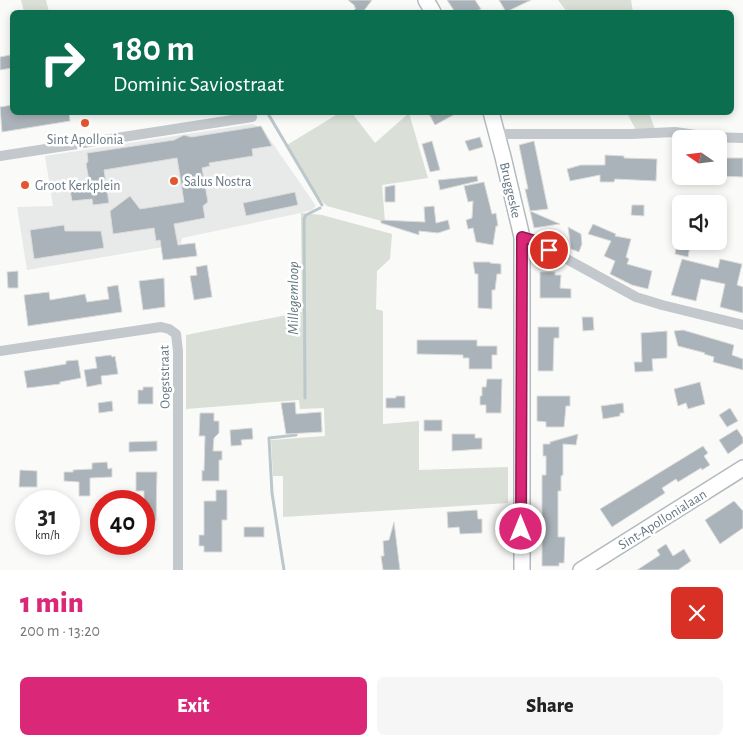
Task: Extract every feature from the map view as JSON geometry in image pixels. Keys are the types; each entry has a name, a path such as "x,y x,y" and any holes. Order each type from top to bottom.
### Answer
{"street":[{"name":"Bruggeske","path":"491,115 522,237 522,570"},
{"path":"0,156 252,117"},
{"path":"497,134 631,134 675,132 709,137 743,138"},
{"path":"522,237 532,240 636,297 743,325"},
{"name":"Oogststraat","path":"0,352 161,327 169,329 176,334 178,351 178,570"},
{"name":"Sint-Apollonialaan","path":"581,570 743,468"}],"shaded area":[{"path":"21,0 46,0 48,10 24,10"},
{"path":"558,0 631,0 633,10 566,10"},
{"path":"336,115 354,115 375,143 407,115 410,115 428,178 382,185 385,222 327,206 317,196 287,145"},
{"path":"628,115 650,115 655,129 636,130"},
{"name":"Salus Nostra","path":"252,124 262,128 316,206 312,210 182,238 181,244 27,270 17,207 53,206 45,156"},
{"path":"301,213 322,215 392,234 390,259 377,271 376,309 383,311 383,424 419,421 419,470 508,467 508,503 283,517 283,476 273,476 271,440 325,436 324,408 300,409 299,400 186,409 186,335 302,312"}],"building":[{"path":"348,0 372,0 364,10 354,10 355,6"},
{"path":"447,0 475,0 481,9 479,10 454,10"},
{"path":"499,0 531,0 510,10 505,10"},
{"path":"10,55 10,68 0,70 0,57"},
{"path":"10,105 10,115 69,115 70,121 2,132 0,107"},
{"path":"430,115 453,115 435,125"},
{"path":"261,126 272,146 252,149 253,156 209,163 210,166 202,168 208,202 203,206 205,218 174,224 178,245 195,243 197,256 163,260 160,240 156,241 154,228 113,234 110,211 130,196 140,209 184,202 177,158 104,170 109,203 93,205 92,199 72,201 69,184 89,181 86,164 88,161 87,153 174,140 184,135 191,137"},
{"path":"480,137 483,147 469,151 465,141"},
{"path":"432,141 440,170 430,172 422,144"},
{"path":"534,141 548,209 530,211 525,189 528,189 519,145"},
{"path":"605,155 624,156 624,158 657,159 656,181 615,179 614,182 600,182 600,175 570,181 567,169 581,165 605,165"},
{"path":"728,158 743,158 743,177 728,176"},
{"path":"477,176 478,181 440,190 438,180"},
{"path":"484,182 492,214 496,213 498,226 496,226 493,245 476,242 473,228 468,229 466,220 472,218 473,201 468,202 464,186"},
{"path":"395,185 395,202 385,202 385,187"},
{"path":"295,192 298,205 246,216 243,203"},
{"path":"632,205 644,205 644,216 631,215"},
{"path":"434,206 436,223 448,220 450,229 438,233 419,231 419,235 381,223 381,220 425,222 424,207"},
{"path":"530,211 560,224 534,228"},
{"path":"593,224 616,234 615,236 631,239 626,257 629,259 627,264 652,271 648,289 632,285 610,274 615,261 604,256 611,241 588,234"},
{"path":"64,225 65,231 101,231 104,248 34,259 30,230"},
{"path":"568,227 581,234 582,244 579,252 571,249"},
{"path":"676,250 689,250 688,257 675,254"},
{"path":"682,259 718,268 720,259 742,264 737,285 743,287 743,313 720,307 725,284 701,279 696,301 671,295"},
{"path":"473,262 501,264 501,274 497,274 495,290 492,290 492,309 478,308 478,274 475,274"},
{"path":"207,265 212,297 194,300 190,276 197,275 196,267"},
{"path":"18,271 18,288 8,288 7,272"},
{"path":"540,272 555,272 555,275 561,275 560,288 571,289 571,298 540,298"},
{"path":"164,278 165,307 143,310 139,281"},
{"path":"118,285 122,312 28,326 24,295 49,292 50,300 85,294 87,302 109,299 107,287"},
{"path":"582,317 593,317 594,330 583,331"},
{"path":"538,327 559,327 559,338 554,338 553,371 538,371"},
{"path":"683,330 734,345 732,355 743,359 743,370 713,362 714,357 678,346 674,331"},
{"path":"667,331 667,358 652,359 653,371 635,372 634,362 642,362 641,333"},
{"path":"417,340 477,340 477,346 497,346 497,355 492,355 492,369 469,369 469,358 463,358 463,355 417,354"},
{"path":"111,355 112,357 115,356 118,374 101,376 102,384 87,387 84,370 97,368 95,357"},
{"path":"78,360 81,378 60,382 60,384 27,388 24,371 66,364 66,361"},
{"path":"487,379 502,379 501,413 486,413 486,405 480,405 482,387 486,387"},
{"path":"700,382 705,404 688,409 686,403 678,406 674,389"},
{"path":"143,387 153,387 153,404 138,404 138,390 143,390"},
{"path":"396,396 405,396 405,408 386,408 386,398 396,398"},
{"path":"537,396 570,396 570,406 566,406 564,427 546,427 546,422 537,421"},
{"path":"112,401 113,411 99,413 98,403"},
{"path":"295,402 296,414 321,412 322,432 286,434 281,403"},
{"path":"623,403 624,413 620,413 620,416 603,419 601,406"},
{"path":"730,408 738,421 727,427 719,415"},
{"path":"200,413 214,413 214,421 219,421 219,433 214,438 213,451 222,451 222,460 219,460 219,481 202,481 205,436 199,436"},
{"path":"424,420 442,420 442,431 424,431"},
{"path":"252,428 253,439 241,440 242,445 231,446 230,430"},
{"path":"737,429 743,438 743,443 728,454 719,440"},
{"path":"452,434 475,434 475,438 482,438 482,449 452,451"},
{"path":"578,434 576,445 563,444 563,475 561,476 561,491 558,491 558,537 565,537 564,563 559,563 559,566 542,566 542,475 546,475 546,456 543,456 543,444 550,444 550,442"},
{"path":"157,441 157,451 129,452 129,442"},
{"path":"703,446 708,453 704,456 710,465 702,470 701,468 678,482 676,479 662,488 665,493 612,527 600,509"},
{"path":"107,462 108,469 112,468 112,477 90,478 90,496 80,496 79,482 64,481 64,472 92,469 92,463"},
{"path":"20,470 37,471 37,487 19,487"},
{"path":"136,472 157,472 156,521 155,490 136,490"},
{"path":"216,490 227,490 227,520 222,520 222,552 204,552 204,546 199,546 199,535 204,535 204,501 216,501"},
{"path":"734,501 743,511 743,528 720,544 705,520"},
{"path":"477,510 478,519 482,519 482,533 460,534 459,527 448,528 447,512"},
{"path":"394,522 400,570 383,570 381,556 384,556 383,541 389,540"},
{"path":"244,527 264,527 264,537 244,537"},
{"path":"666,544 673,556 684,549 691,561 678,570 637,570 660,555 657,550"}],"waterway":[{"name":"Millegemloop","path":"269,115 322,205"},
{"name":"Millegemloop","path":"305,398 304,219 306,215 320,208"},
{"name":"Millegemloop","path":"284,570 272,493 269,438 296,435"}],"place":[{"name":"Sint Apollonia","path":"85,123"},
{"name":"Salus Nostra","path":"174,181"},
{"name":"Groot Kerkplein","path":"25,185"}],"route":[{"path":"521,529 522,237 532,240 549,250"}]}
